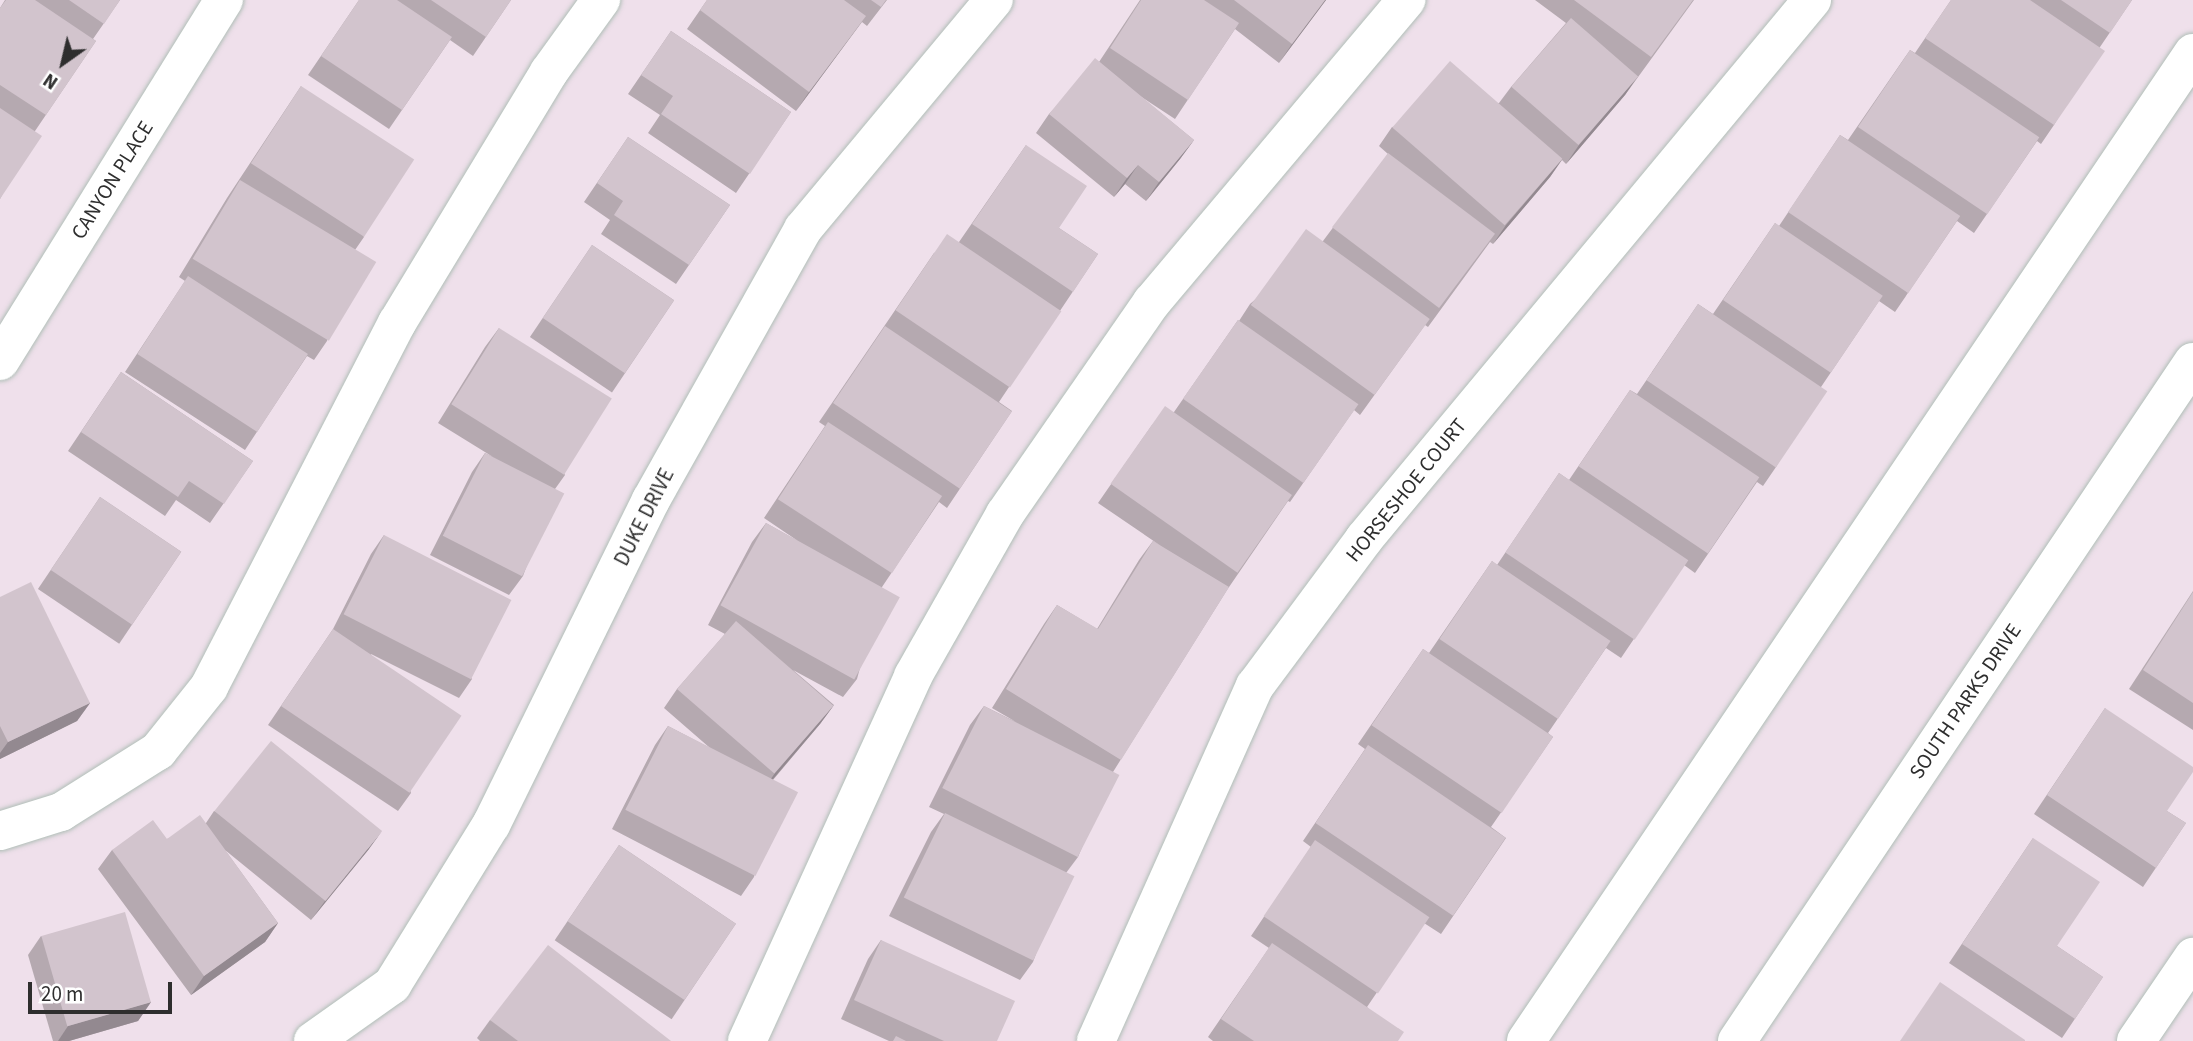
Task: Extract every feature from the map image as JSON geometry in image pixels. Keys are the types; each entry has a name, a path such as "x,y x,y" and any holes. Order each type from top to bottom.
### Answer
{"street":[{"name":"CANYON PLACE","path":"0,361 224,0"},
{"path":"0,831 61,812 158,751 209,687 397,323 549,72 601,0"},
{"name":"DUKE DRIVE","path":"313,1041 392,985 491,825 651,500 803,229 994,0"},
{"path":"747,1041 913,676 1005,514 1152,302 1406,0"},
{"name":"HORSESHOE COURT","path":"1096,1041 1255,686 1364,539 1812,0"},
{"path":"1526,1041 2193,53"},
{"name":"SOUTH PARKS DRIVE","path":"1737,1041 2193,362"},
{"path":"2136,1041 2193,957"}],"building":[{"path":"6,0 35,0 96,41 46,115 0,85 0,8"},
{"path":"69,0 120,0 104,24"},
{"path":"359,0 397,0 452,37 402,110 321,56"},
{"path":"431,0 511,0 486,37"},
{"path":"707,0 844,0 866,16 809,92 700,10"},
{"path":"871,0 886,0 881,7"},
{"path":"1141,0 1204,0 1239,23 1188,100 1110,48"},
{"path":"1234,0 1325,0 1292,44"},
{"path":"1574,0 1693,0 1651,57"},
{"path":"1951,0 2030,0 2105,51 2054,125 1925,38"},
{"path":"2061,0 2132,0 2110,33"},
{"path":"1571,18 1638,76 1578,145 1511,87"},
{"path":"671,31 791,112 750,174 661,114 673,96 641,75"},
{"path":"1910,50 2039,137 1987,214 1858,127"},
{"path":"1095,58 1194,140 1159,182 1138,165 1127,178 1049,114"},
{"path":"1450,61 1562,159 1505,225 1392,127"},
{"path":"301,86 414,160 364,237 251,163"},
{"path":"0,108 42,136 0,199"},
{"path":"1840,135 1960,216 1908,293 1788,212"},
{"path":"628,137 730,205 689,265 614,215 623,201 597,183"},
{"path":"1026,145 1087,186 1059,228 1098,254 1073,292 972,224"},
{"path":"1388,153 1495,234 1439,308 1332,227"},
{"path":"240,180 376,262 329,341 193,259"},
{"path":"1775,223 1883,296 1831,373 1723,300"},
{"path":"1306,229 1430,319 1375,395 1251,305"},
{"path":"947,234 1061,311 1010,387 896,310"},
{"path":"592,245 674,300 625,373 543,318"},
{"path":"188,276 308,354 257,432 137,354"},
{"path":"1698,304 1827,391 1776,468 1647,380"},
{"path":"1238,320 1358,404 1303,483 1183,399"},
{"path":"885,326 1012,412 960,489 833,403"},
{"path":"499,328 612,398 564,475 451,404"},
{"path":"121,372 253,461 224,504 189,481 178,497 81,432"},
{"path":"1630,390 1759,477 1708,554 1579,466"},
{"path":"1165,406 1292,495 1237,573 1111,484"},
{"path":"828,422 942,496 892,573 778,499"},
{"path":"485,453 564,493 522,576 443,536"},
{"path":"1559,473 1688,560 1635,640 1505,553"},
{"path":"100,497 181,552 132,625 51,570"},
{"path":"766,523 900,597 854,679 720,605"},
{"path":"384,535 511,600 471,679 344,614"},
{"path":"1153,541 1229,587 1121,760 1006,689 1057,605 1098,629"},
{"path":"1492,561 1611,641 1558,719 1439,639"},
{"path":"31,582 90,703 8,742 0,726 0,597"},
{"path":"2193,592 2193,703 2143,670"},
{"path":"736,621 833,706 774,774 677,689"},
{"path":"333,629 462,716 409,793 281,706"},
{"path":"1423,649 1553,737 1502,813 1372,725"},
{"path":"984,706 1119,775 1078,857 942,788"},
{"path":"2105,708 2193,767 2193,772 2167,811 2186,823 2156,868 2047,795"},
{"path":"668,726 798,792 755,876 625,810"},
{"path":"271,741 382,831 325,901 214,811"},
{"path":"1368,745 1506,838 1453,916 1315,823"},
{"path":"945,813 1074,876 1033,961 904,897"},
{"path":"200,815 278,923 204,976 112,850 153,820 167,839"},
{"path":"2033,838 2100,882 2057,946 2103,977 2075,1019 1962,944"},
{"path":"1315,840 1429,917 1378,993 1264,916"},
{"path":"619,845 736,924 684,1000 568,921"},
{"path":"125,912 151,1002 67,1026 41,936"},
{"path":"881,940 1015,1001 997,1041 944,1041 854,1000"},
{"path":"1272,943 1404,1032 1398,1041 1254,1041 1221,1019"},
{"path":"548,945 671,1041 518,1041 490,1020"},
{"path":"1940,982 2025,1040 2025,1041 1900,1041"},
{"path":"896,1036 906,1041 893,1041"}]}
